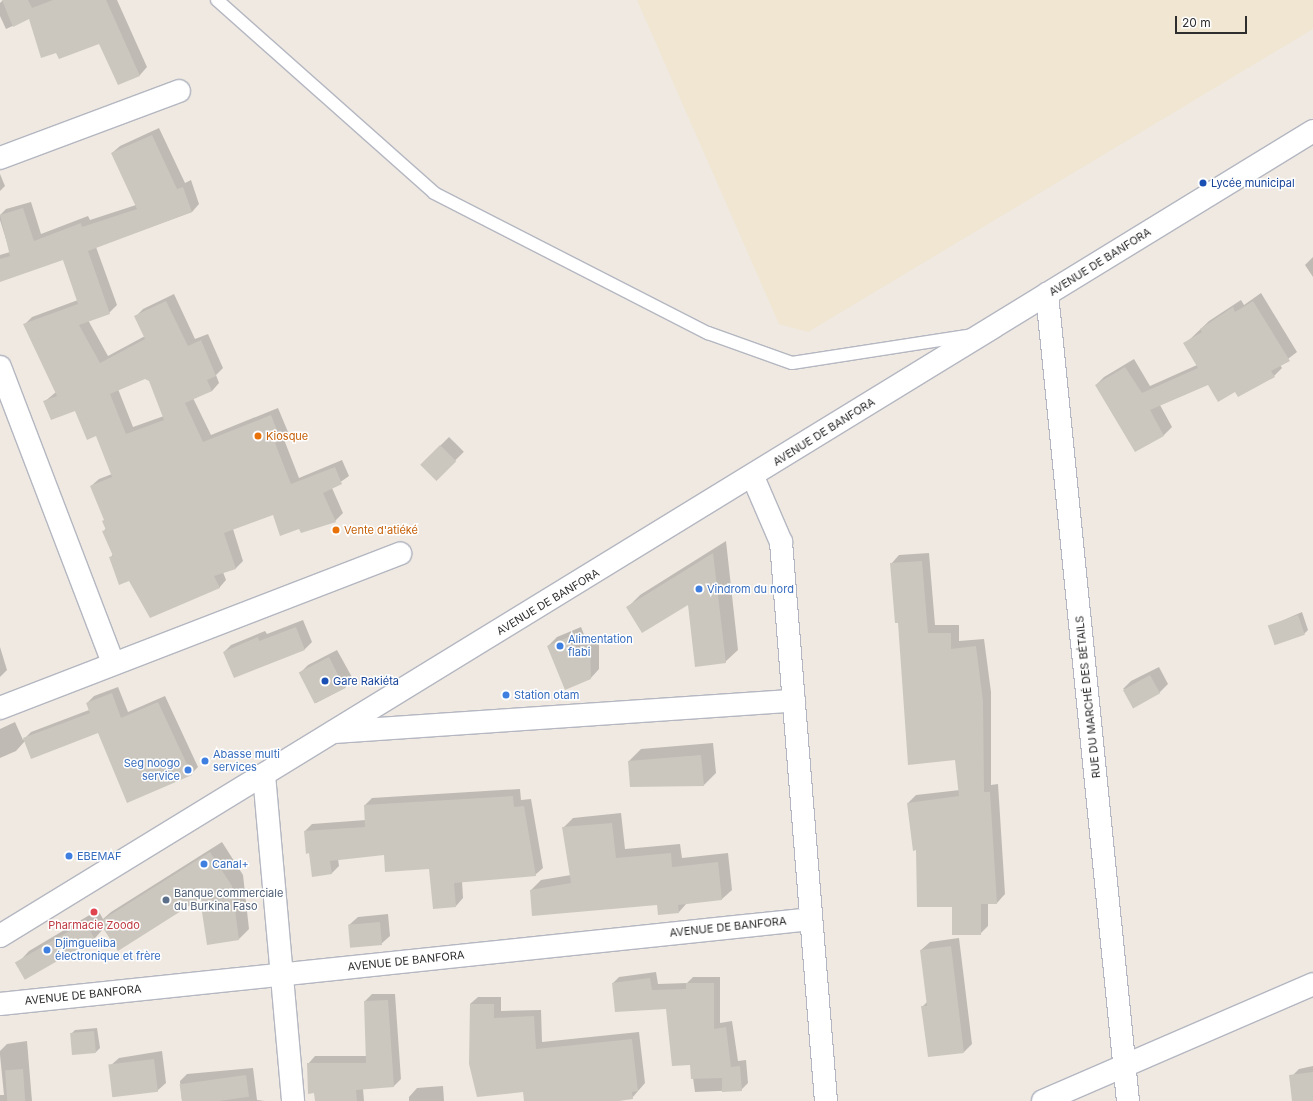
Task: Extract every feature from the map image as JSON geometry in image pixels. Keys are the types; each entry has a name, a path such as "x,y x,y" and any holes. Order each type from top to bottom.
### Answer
{"street":[{"path":"0,158 179,91"},
{"name":"AVENUE DE BANFORA","path":"0,936 753,477 1313,131"},
{"name":"RUE DU MARCHÉ DES BÉTAILS","path":"1048,294 1128,1101"},
{"path":"0,367 113,663"},
{"path":"753,477 781,542 826,1101"},
{"path":"0,708 113,663 400,554"},
{"name":"AVENUE DE BANFORA","path":"334,732 794,701"},
{"path":"264,775 293,1101"},
{"name":"AVENUE DE BANFORA","path":"0,1004 811,918"},
{"path":"1043,1101 1313,984"}],"lane":[{"path":"217,0 434,193 708,333 792,363 985,333"}],"shaded area":[{"path":"637,0 1313,0 1313,29 808,332 779,324"}],"building":[{"path":"2,0 28,0 32,8 53,0 106,0 140,76 118,85 99,44 59,59 56,53 41,58 29,19 13,27"},
{"path":"152,135 177,189 183,187 192,212 88,251 110,314 79,325 100,363 145,339 134,316 166,301 188,346 201,340 216,376 207,380 212,391 185,403 203,442 271,415 281,440 275,443 291,484 335,467 342,484 323,493 336,522 301,533 299,529 280,536 273,515 224,533 236,569 214,576 220,588 150,618 129,581 119,585 109,557 113,556 102,531 106,530 102,521 104,520 90,486 112,477 96,436 87,440 75,411 51,420 43,401 57,396 23,324 78,304 63,260 0,282 0,259 10,256 0,215 23,208 34,241 81,223 82,227 137,209 111,153","holes":["145,379 149,381 164,420 126,434 110,394"]},
{"path":"1253,301 1290,361 1271,371 1275,377 1238,397 1235,392 1218,402 1208,385 1150,410 1164,436 1135,452 1095,385 1125,367 1142,393 1198,368 1183,343 1202,332 1200,329 1233,307 1235,312"},
{"path":"440,445 456,461 436,481 420,465"},
{"path":"713,553 726,663 695,667 688,605 642,633 626,607"},
{"path":"922,561 928,633 951,633 951,649 976,646 983,701 984,792 990,792 997,904 981,904 981,935 952,935 952,907 917,907 916,850 913,851 907,803 959,796 955,760 908,765 898,623 895,623 890,563"},
{"path":"1298,615 1305,635 1275,645 1268,625"},
{"path":"296,627 305,650 234,678 223,652 258,637 259,641"},
{"path":"571,636 577,651 590,645 591,679 565,690 547,646"},
{"path":"329,657 345,688 315,704 299,672"},
{"path":"1150,675 1160,693 1133,708 1123,690"},
{"path":"112,693 121,718 158,702 192,775 127,803 98,733 31,759 23,738 90,713 86,703"},
{"path":"701,755 704,786 630,787 628,761"},
{"path":"513,796 514,807 524,806 536,876 454,883 456,907 433,909 429,869 385,872 384,855 330,861 332,874 312,877 309,853 306,854 304,831 365,827 364,805"},
{"path":"612,823 616,858 671,853 672,867 718,862 722,900 678,905 679,913 658,915 657,905 532,916 530,890 571,883 562,827"},
{"path":"210,852 232,886 239,940 207,945 200,899 118,951 99,922"},
{"path":"85,922 95,939 25,980 15,962"},
{"path":"380,922 382,945 350,948 348,925"},
{"path":"951,946 964,1053 928,1057 921,1006 927,1006 920,950"},
{"path":"650,978 652,990 686,989 686,983 714,983 714,1029 726,1027 731,1067 740,1066 742,1091 722,1092 722,1078 691,1079 690,1065 672,1066 666,1009 615,1012 612,983"},
{"path":"388,1000 394,1087 356,1090 357,1101 315,1101 314,1093 308,1094 307,1063 366,1063 364,1001"},
{"path":"470,1004 494,1004 494,1018 534,1016 536,1049 632,1039 638,1091 632,1092 633,1099 619,1101 524,1101 523,1092 477,1097 469,1064"},
{"path":"94,1031 96,1053 72,1055 70,1033"},
{"path":"154,1059 158,1092 112,1097 108,1065"},
{"path":"23,1069 25,1101 7,1101 5,1070"},
{"path":"1313,1072 1313,1101 1292,1101 1289,1075"},
{"path":"246,1075 249,1097 219,1101 182,1101 180,1084"}],"place":[{"name":"Lycée municipal","path":"1203,183"},
{"name":"Kiosque","path":"258,436"},
{"name":"Vente d'atiéké","path":"336,530"},
{"name":"Vindrom du nord","path":"699,589"},
{"name":"Alimentation flabi","path":"560,646"},
{"name":"Gare Rakiéta","path":"325,681"},
{"name":"Station otam","path":"506,695"},
{"name":"Abasse multi services","path":"205,761"},
{"name":"Seg noogo service","path":"188,770"},
{"name":"EBEMAF","path":"69,856"},
{"name":"Canal+","path":"204,864"},
{"name":"Banque commerciale du Burkina Faso","path":"166,900"},
{"name":"Pharmacie Zoodo","path":"94,912"},
{"name":"Djimgueliba électronique et frère","path":"47,950"}]}
